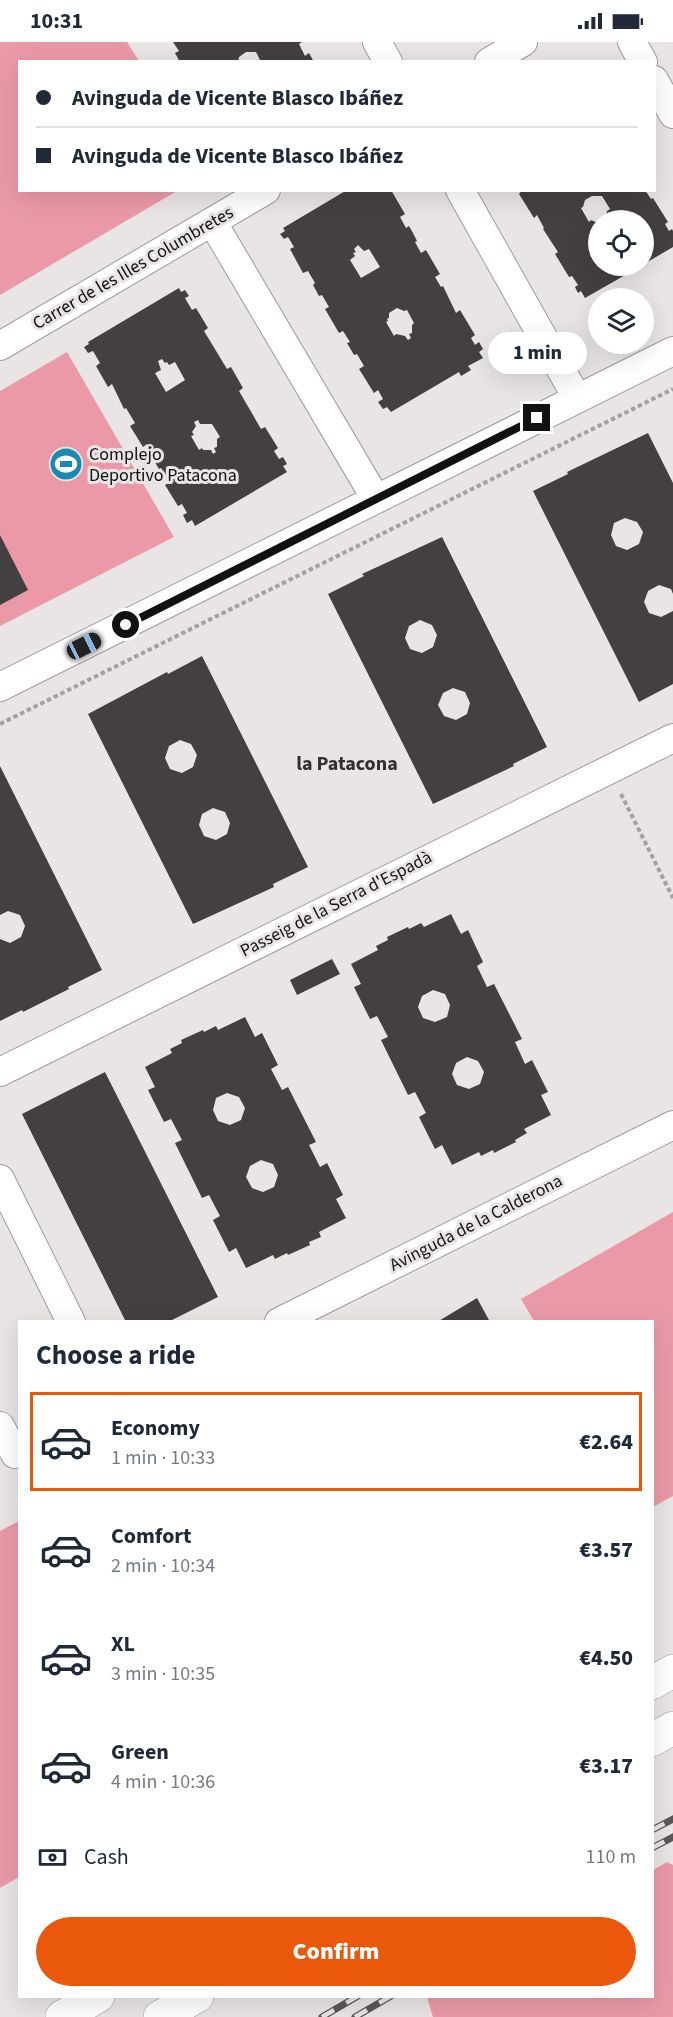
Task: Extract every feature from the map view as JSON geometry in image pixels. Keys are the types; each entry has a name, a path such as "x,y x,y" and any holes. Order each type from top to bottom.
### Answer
{"main road":[{"path":"654,1682 673,1671"},
{"path":"654,1739 673,1728"},
{"path":"62,2017 95,1998"},
{"path":"160,2017 193,1998"}],"street":[{"path":"377,42 387,60"},
{"path":"492,60 523,42"},
{"path":"632,42 642,60"},
{"path":"656,84 673,114"},
{"name":"Carrer de les Illes Columbretes","path":"0,346 264,192"},
{"path":"461,192 577,398"},
{"path":"213,223 376,499"},
{"path":"0,687 673,351"},
{"name":"Passeig de la Serra d'Espadà","path":"0,1072 673,738"},
{"name":"Avinguda de la Calderona","path":"283,1320 673,1125"},
{"path":"0,1179 70,1320"},
{"path":"0,1426 12,1456"}],"path":[{"path":"0,724 673,388"},
{"path":"609,769 673,898"}],"shaded area":[{"path":"0,42 127,42 138,60 18,60 18,192 175,192 0,295"},
{"name":"Complejo Deportivo Patacona","path":"67,352 174,537 0,626 0,391"},
{"path":"673,1212 673,1496 654,1506 654,1320 533,1320 521,1299"},
{"path":"18,1522 18,1878 0,1888 0,1531"},
{"path":"667,1862 673,1865 673,2017 433,2017 427,1998 654,1998 654,1869"}],"building":[{"path":"173,42 302,42 299,44 305,56 309,53 313,60 260,60 256,52 246,52 238,60 179,60 175,53 179,51"},
{"path":"344,192 392,192 405,214 400,217 406,228 409,226 421,253 426,250 440,274 435,277 441,287 443,286 456,313 460,310 475,335 471,338 475,345 479,342 483,349 479,352 483,358 468,366 471,370 461,376 459,372 391,412 387,407 383,409 378,402 383,399 378,390 374,393 359,369 364,366 347,343 350,342 343,331 339,333 325,309 329,307 322,295 319,296 308,271 303,273 290,249 294,247 288,237 284,239 280,234 285,231 283,228","holes":["358,245 364,251 369,249 380,267 361,278 350,260 355,256 354,249","397,308 407,310 414,323 412,333 409,334 411,338 408,340 405,336 396,334 394,336 386,322 389,313"]},
{"path":"520,192 646,192 651,199 653,198 668,222 665,224 669,231 672,229 673,231 673,247 654,258 654,210 608,210 602,196 592,196 585,200 581,208 588,220 588,276 624,276 602,288 588,288 588,296 585,298 581,291 578,293 575,287 578,285 572,276 569,277 555,254 558,252 537,215 534,218 519,194"},
{"path":"179,288 181,292 185,290 189,296 185,298 192,310 196,308 208,328 204,331 227,369 231,367 243,388 239,391 261,429 265,427 278,448 274,451 279,459 283,457 287,464 283,466 287,472 195,526 192,520 187,523 183,515 187,513 182,504 178,506 165,485 170,482 161,468 159,469 147,444 143,447 130,426 135,423 126,408 124,409 112,384 108,387 96,366 100,363 93,351 88,353 84,347 89,344 88,342","holes":["162,359 169,365 175,362 185,380 166,392 155,373 161,370 158,361","198,420 200,424 212,424 220,437 217,439 217,447 214,448 216,452 213,454 211,450 202,448 199,450 191,436 194,435 192,432 196,426 194,422"]},
{"path":"648,433 673,483 673,594 671,589 659,585 648,591 644,602 649,613 661,617 673,611 673,684 639,702 533,491 568,474 567,472","holes":["625,518 637,522 643,532 639,544 627,550 616,546 611,535 614,523"]},
{"path":"0,535 28,590 0,605"},
{"path":"442,537 547,747 513,764 514,766 433,804 328,594 364,576 362,574","holes":["420,620 432,625 437,635 433,647 422,653 410,649 405,638 409,626","453,688 465,692 470,703 467,714 456,720 444,716 438,705 443,693"]},
{"path":"202,656 308,867 273,884 274,887 193,924 88,714 167,672 168,674","holes":["180,740 191,744 197,755 193,767 182,773 170,769 165,758 169,746","213,808 225,812 230,823 227,834 216,840 204,836 199,825 202,814"]},
{"path":"0,766 102,970 23,1012 22,1010 0,1021 0,939 10,943 21,937 25,926 20,915 8,911 0,915"},
{"path":"451,914 461,934 468,930 483,962 477,966 487,987 494,984 522,1039 515,1042 525,1064 532,1060 548,1092 541,1095 551,1115 524,1129 527,1133 515,1140 516,1142 494,1153 493,1150 481,1156 479,1152 452,1165 442,1145 435,1149 419,1117 426,1113 415,1092 408,1095 381,1040 388,1037 377,1016 370,1019 354,987 361,984 351,964 378,950 376,946 388,940 387,937 421,923 424,927","holes":["433,990 445,994 450,1005 447,1017 435,1022 423,1018 418,1007 422,996","467,1057 478,1061 484,1072 480,1084 469,1089 457,1085 452,1074 456,1063"]},
{"path":"332,959 340,974 297,995 290,980"},
{"path":"245,1017 255,1037 262,1033 278,1065 271,1069 282,1090 288,1087 316,1142 309,1145 320,1167 327,1163 343,1195 336,1199 346,1218 319,1232 321,1237 309,1242 310,1245 275,1259 273,1255 246,1268 236,1248 229,1252 213,1220 220,1216 209,1195 202,1198 175,1143 182,1140 171,1119 164,1122 148,1090 155,1087 145,1067 172,1053 170,1049 182,1043 181,1040 216,1026 218,1030","holes":["227,1093 239,1097 245,1108 241,1120 230,1125 218,1121 213,1110 216,1098","261,1160 273,1164 278,1175 274,1187 263,1192 252,1188 246,1177 250,1166"]},
{"path":"105,1072 218,1297 172,1320 125,1320 22,1114"},
{"path":"477,1298 489,1320 440,1320"}],"railway":[{"path":"654,1829 673,1819"},
{"path":"654,1847 673,1837"},
{"path":"322,2017 355,1998"},
{"path":"355,2017 388,1998"}],"place":[{"name":"Complejo Deportivo Patacona","path":"66,464"}],"district":[{"name":"la Patacona","path":"347,764"}],"route":[{"path":"126,625 537,418"}]}
